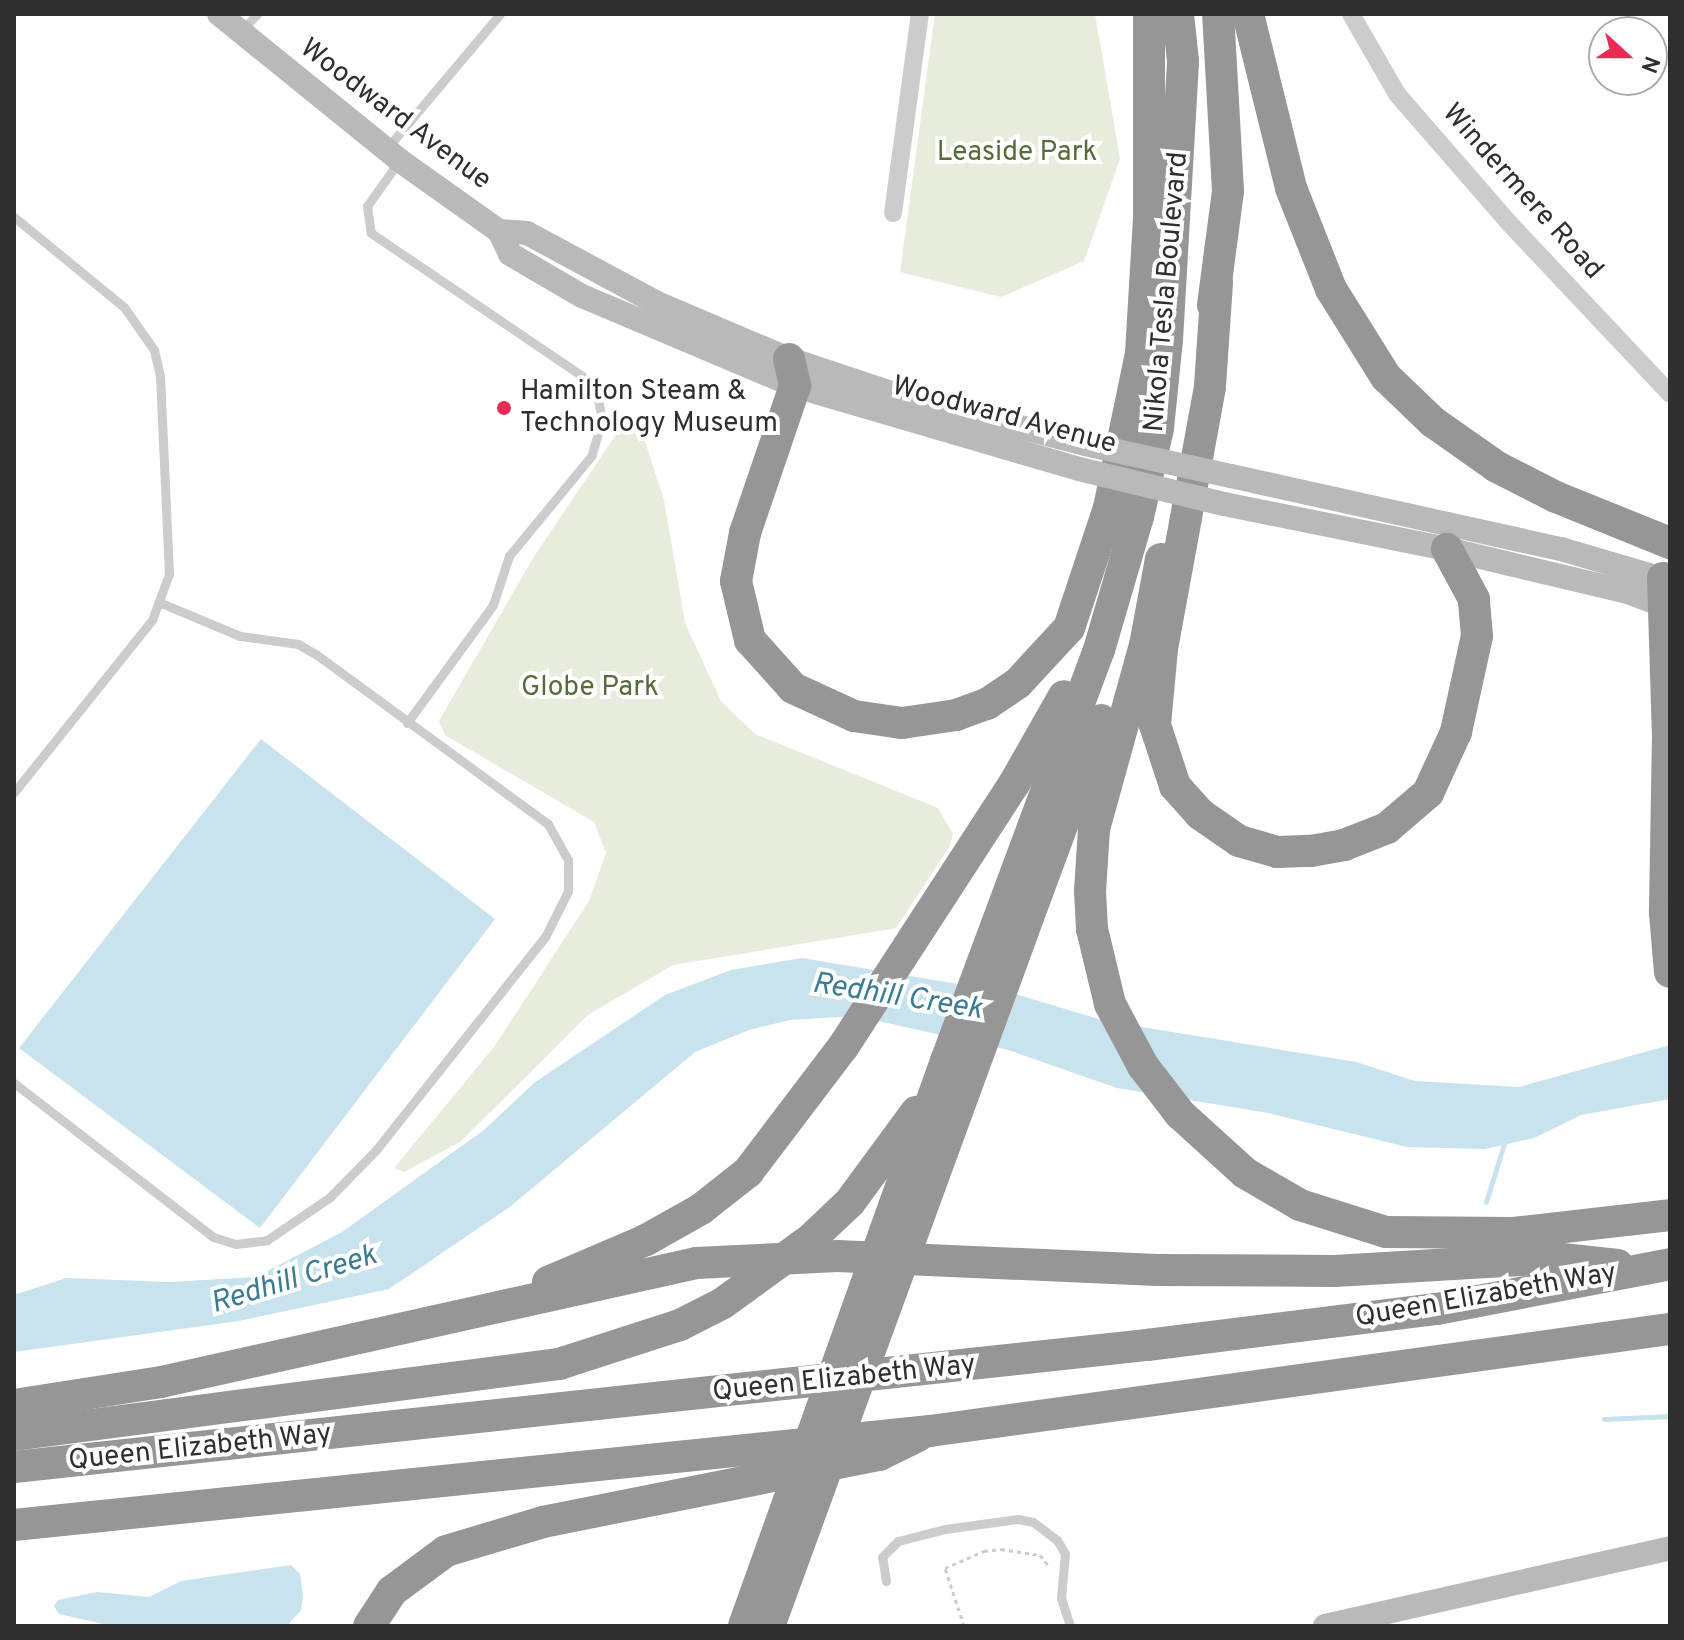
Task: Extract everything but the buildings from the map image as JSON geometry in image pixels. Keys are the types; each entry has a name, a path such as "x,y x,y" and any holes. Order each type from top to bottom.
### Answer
{"highway":[{"path":"792,372 745,533 736,581 742,624 762,658 806,696 882,722 956,715 1018,683 1069,628 1086,588 1109,508 1141,353 1149,217 1149,14"},
{"name":"Nikola Tesla Boulevard","path":"1125,567 1158,428 1166,355 1178,198 1183,61 1178,14"},
{"name":"Nikola Tesla Boulevard","path":"1161,559 1182,482 1217,283 1228,191 1218,14"},
{"path":"1248,14 1291,188 1331,289 1386,377 1433,422 1497,467 1556,497 1670,543"},
{"path":"1217,283 1210,387 1162,649 1155,725 1175,786 1200,814 1239,841 1277,852 1311,851 1344,845 1387,828 1428,793 1456,732 1477,636 1474,599 1447,549"},
{"path":"14,1435 559,1364 680,1325 723,1303 775,1266 850,1202 894,1148 946,1061 1008,933 1161,559"},
{"path":"1161,559 1145,645 1094,829 1092,929 1110,1004 1143,1066 1213,1148 1300,1205 1386,1232 1513,1233 1670,1215"},
{"path":"514,1302 566,1272 666,1228 701,1209 748,1172 807,1099 1045,733 1125,567"},
{"path":"769,1626 1008,933 1125,567"},
{"path":"1667,593 1669,727 1665,913 1670,972"},
{"path":"744,1626 946,1061"},
{"path":"14,1405 161,1382 696,1263 837,1256 1157,1270 1335,1271 1553,1258 1658,1266"},
{"name":"Queen Elizabeth Way","path":"14,1467 1163,1343 1437,1309 1658,1266"},
{"name":"Queen Elizabeth Way","path":"14,1525 930,1431 1670,1329"},
{"path":"369,1626 392,1591 446,1551 543,1522 879,1455 930,1431"}],"main road":[{"name":"Woodward Avenue","path":"219,14 249,23 392,155 499,231 510,254 582,296 792,372 1079,469 1224,504 1667,593"},
{"name":"Woodward Avenue","path":"792,372 900,396 1085,444 1561,549 1667,593"},
{"path":"1325,1626 1670,1548"}],"street":[{"path":"893,213 920,14"},
{"name":"Windermere Road","path":"1351,14 1397,94 1510,224 1670,394"}],"lane":[{"path":"407,723 493,605 509,556 592,455 602,419 598,400 582,376 371,233 367,206 392,155 500,14"},
{"path":"14,217 124,307 154,350 160,376 169,574 161,603 14,792"},
{"path":"14,1083 220,1240 244,1244 267,1240 340,1188 545,937 568,891 568,860 548,824 298,644 240,636 161,603"},
{"path":"886,1581 882,1557 898,1541 1018,1519 1033,1522 1057,1540 1065,1554 1061,1598 1070,1626"}],"path":[{"path":"964,1626 945,1568 984,1551 1001,1549 1040,1555 1062,1582"}],"green space":[{"name":"Leaside Park","path":"935,14 1095,14 1120,159 1084,261 1001,297 900,272"},
{"name":"Globe Park","path":"636,414 664,500 685,623 721,701 755,734 938,808 953,834 950,846 896,928 673,965 588,1015 460,1142 404,1172 394,1168 494,1047 589,901 606,853 594,822 445,735 439,721 533,558 617,433"}],"water":[{"path":"261,739 495,919 260,1228 19,1048"},
{"name":"Redhill Creek","path":"802,958 1012,993 1105,1021 1356,1062 1415,1081 1519,1087 1670,1045 1670,1099 1581,1115 1534,1138 1485,1149 1407,1147 1268,1113 1117,1088 1008,1050 856,1016 790,1020 749,1030 695,1052 511,1206 389,1289 239,1321 14,1352 14,1295 66,1278 170,1282 256,1277 342,1232 484,1130 534,1083 665,995 731,970"},
{"path":"291,1565 300,1574 303,1596 301,1610 287,1626 112,1626 59,1614 54,1606 58,1600 97,1592 149,1597 181,1581"}],"waterway":[{"path":"1486,1202 1504,1144"},
{"path":"1604,1419 1670,1416"}],"place":[{"name":"Hamilton Steam & Technology Museum","path":"504,408"}]}
